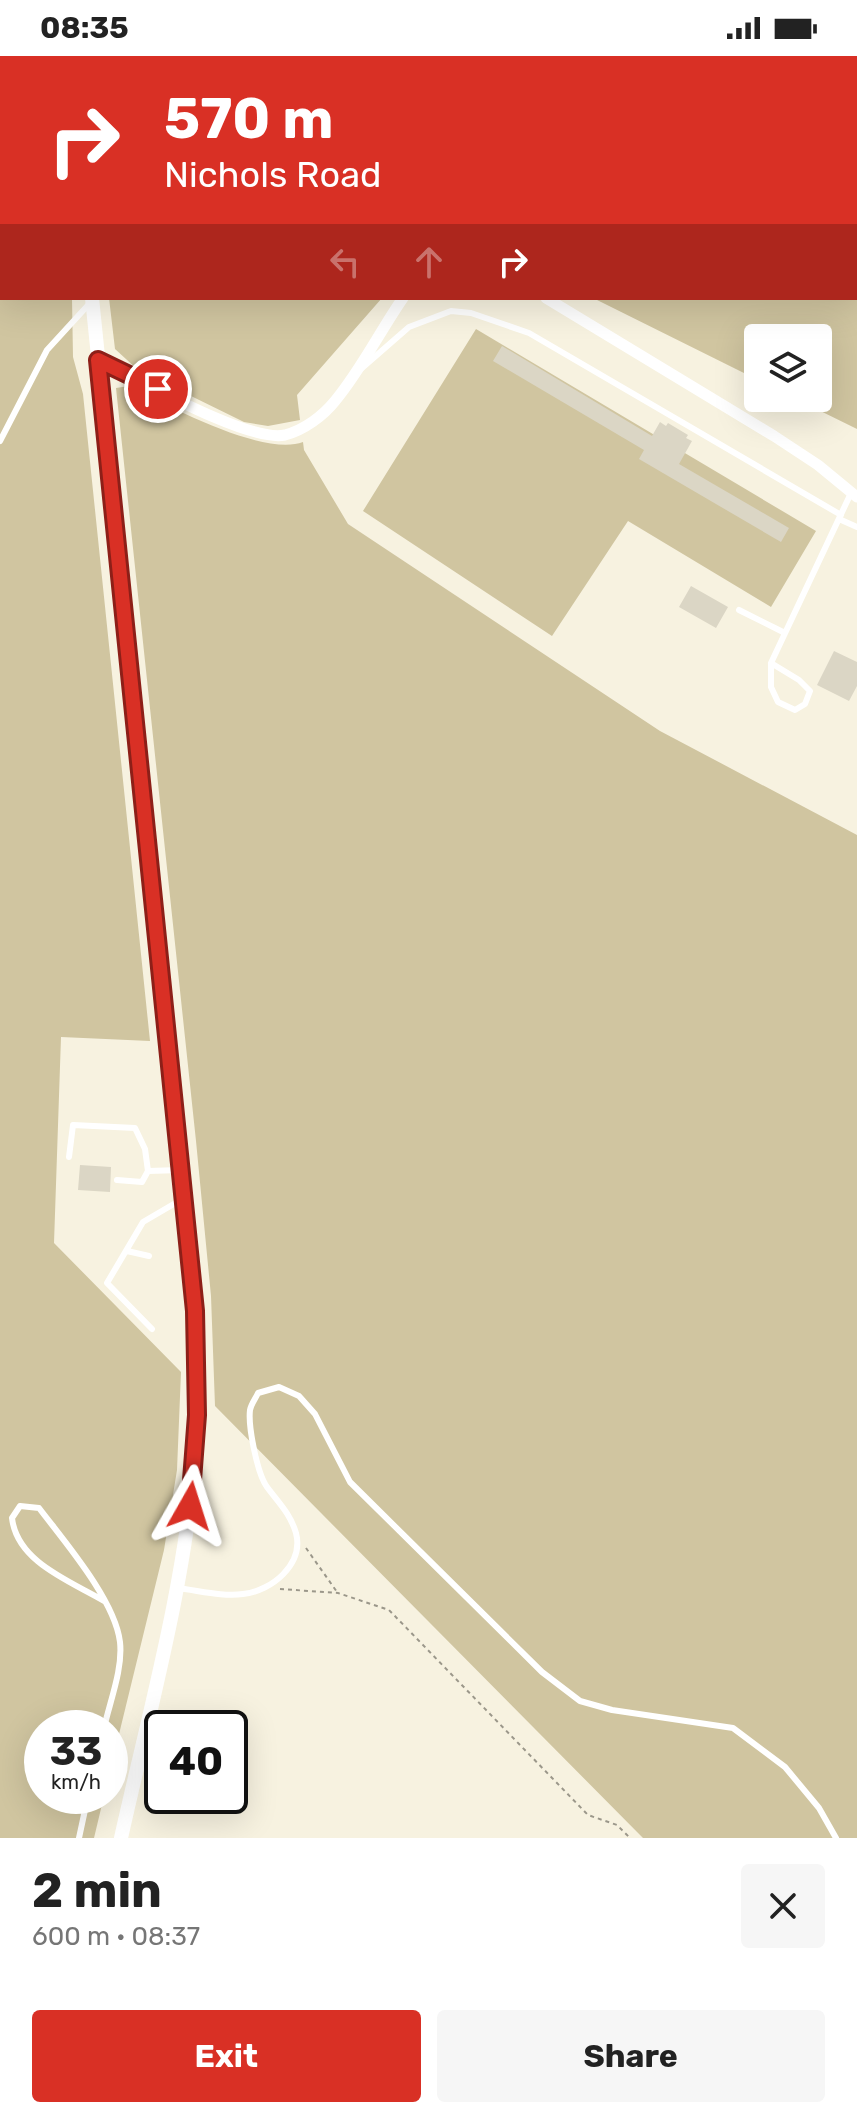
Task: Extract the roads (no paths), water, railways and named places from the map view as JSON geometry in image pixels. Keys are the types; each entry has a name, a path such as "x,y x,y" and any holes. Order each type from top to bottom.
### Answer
{"street":[{"path":"92,300 195,1311 198,1389 190,1506 176,1588 121,1838"},
{"path":"98,360 218,418 264,435 283,435 305,427 336,401 402,300"},
{"path":"549,300 803,454 854,495"}],"lane":[{"path":"0,441 47,350 91,300"},
{"path":"353,375 376,359 409,327 451,311 471,313 529,333 857,527"},
{"path":"771,663 799,680 810,691 805,704 795,710 778,702 771,687 771,663 840,517 854,495"},
{"path":"739,610 785,633"},
{"path":"69,1157 73,1125 135,1128 145,1149 148,1171 142,1182 117,1180"},
{"path":"148,1171 181,1170"},
{"path":"152,1329 107,1283 143,1222 184,1198"},
{"path":"127,1251 149,1256"},
{"path":"176,1588 243,1594 264,1588 282,1576 295,1561 297,1535 286,1509 264,1484 253,1440 250,1408 258,1393 279,1387 299,1396 315,1414 350,1482 542,1672 580,1701 733,1728 785,1767 819,1808 836,1838"},
{"path":"104,1601 23,1550 14,1535 12,1518 20,1506 39,1508 83,1565 104,1601 120,1639 120,1659 108,1710"},
{"path":"79,1838 84,1814"}]}
